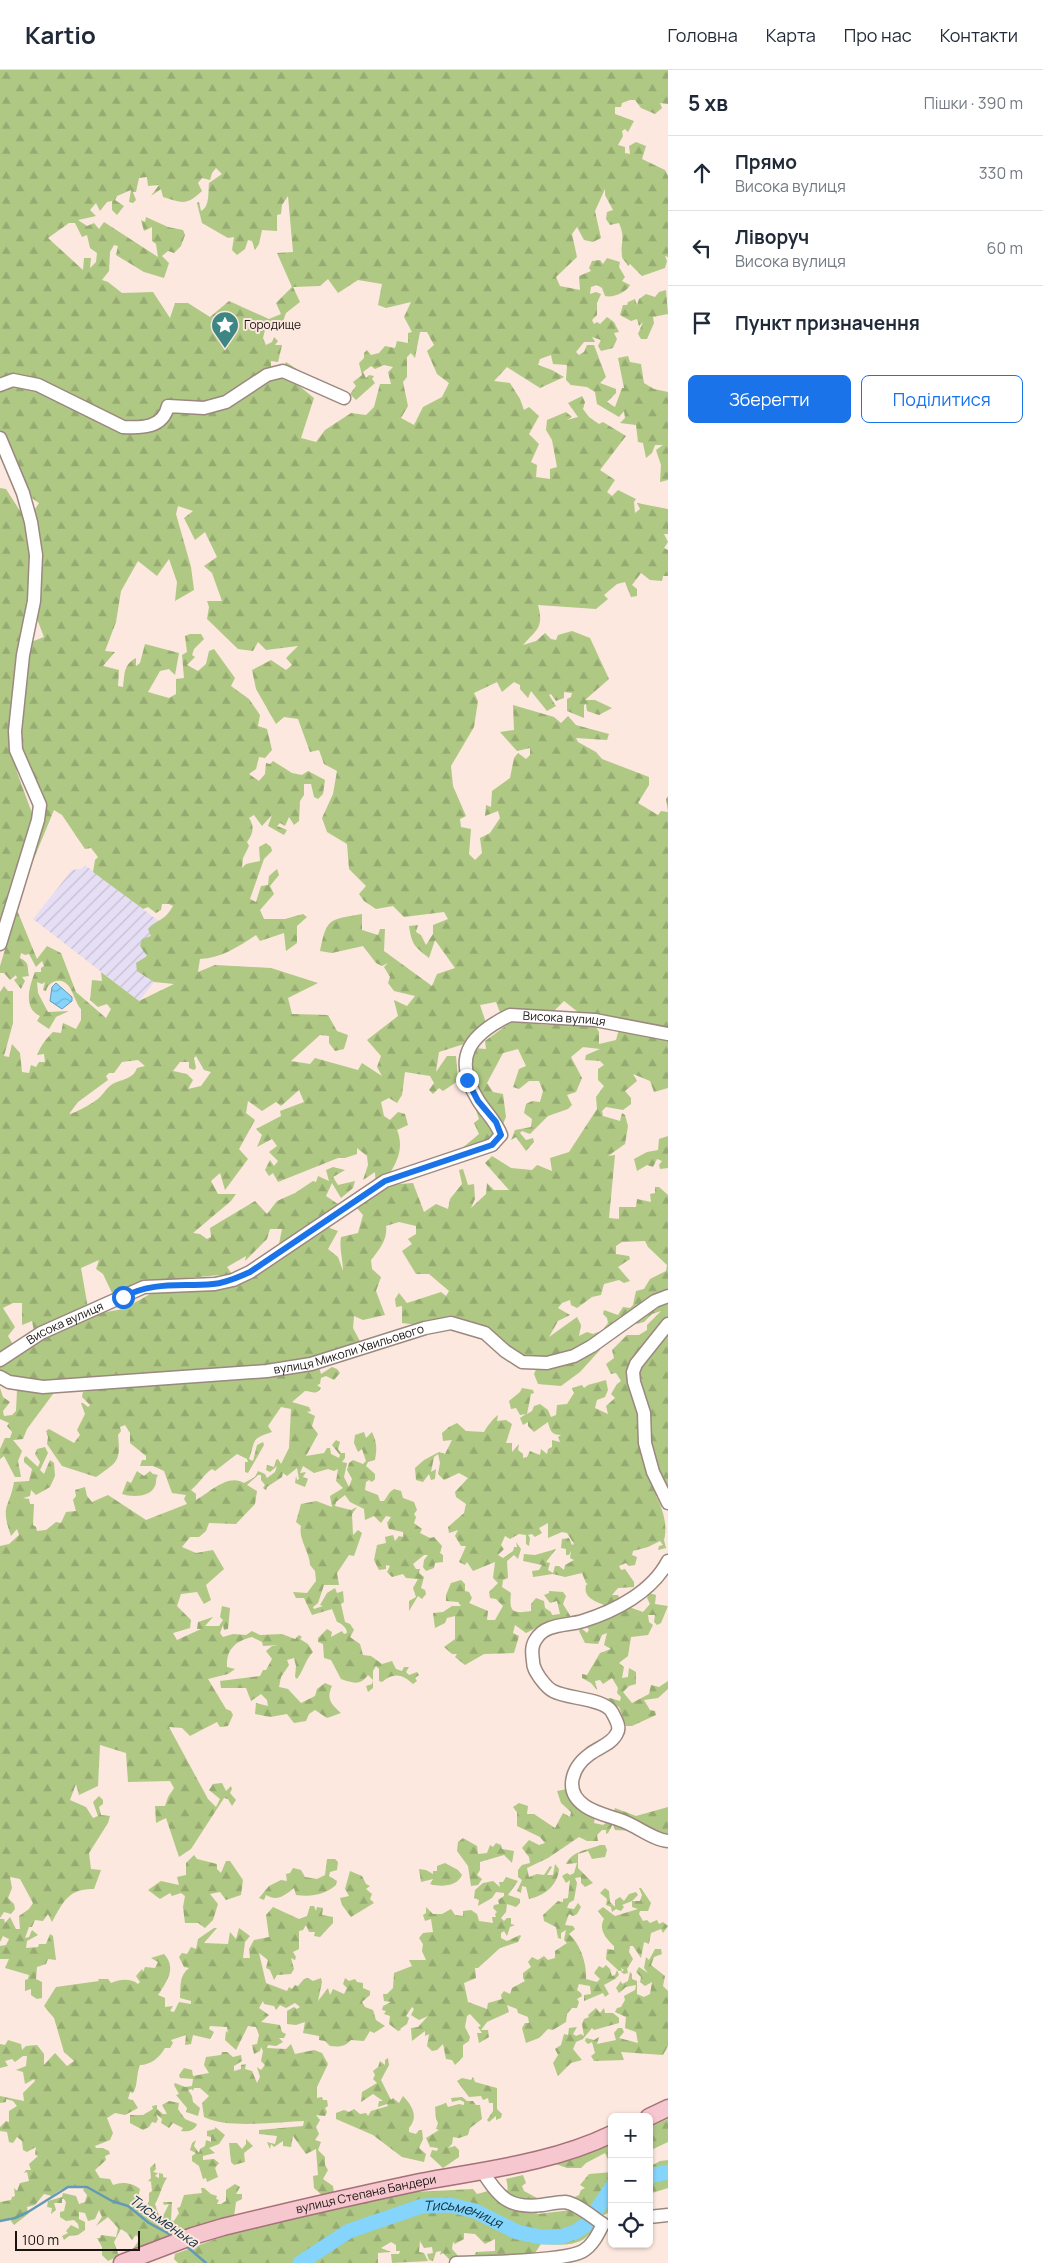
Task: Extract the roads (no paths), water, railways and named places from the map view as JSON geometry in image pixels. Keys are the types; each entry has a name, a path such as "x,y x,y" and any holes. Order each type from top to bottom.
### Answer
{"main road":[{"path":"653,2115 668,2108"},
{"name":"вулиця Степана Бандери","path":"122,2263 193,2236 421,2182 483,2172 567,2152 608,2136"}],"street":[{"path":"0,385 13,380 38,385 124,428 147,427 160,420 168,406 204,408 226,402 268,374 283,371 344,398"},
{"path":"0,438 23,493 31,522 36,555 34,601 23,655 15,731 16,750 40,805 38,820 0,944"},
{"name":"Висока вулиця","path":"0,1360 41,1334 144,1287 215,1284 233,1280 250,1272 385,1181 492,1145 501,1135 496,1122 478,1101 467,1080 465,1057 476,1040 510,1015 595,1020 668,1034"},
{"name":"вулиця Миколи Хвильового","path":"0,1377 9,1382 43,1387 267,1371 311,1364 425,1328 451,1323 485,1332 505,1352 522,1362 548,1363 574,1356 592,1346 655,1301 668,1296"},
{"path":"668,1324 636,1364 633,1372 644,1413 645,1443 651,1465 668,1503"},
{"path":"668,1561 654,1580 636,1596 607,1612 581,1621 550,1628 540,1633 532,1647 533,1665 547,1688 554,1692 602,1704 611,1709 618,1726 618,1733 608,1743 592,1752 576,1768 571,1787 576,1797 585,1806 636,1825 660,1840 668,1841"},
{"path":"456,2263 557,2258 582,2252 596,2239 607,2223 566,2202 530,2207 512,2204 496,2192 483,2172"},
{"path":"653,2216 668,2214"}],"water":[{"path":"56,983 72,997 72,1001 62,1009 50,1001 52,987"}],"waterway":[{"name":"Тисьмениця","path":"653,2175 668,2172"},
{"name":"Тисьменька","path":"0,2221 15,2218 28,2212 68,2187 87,2187 112,2201 128,2206 149,2223 173,2236"},
{"name":"Тисьмениця","path":"300,2263 349,2231 422,2206 450,2205 475,2211 517,2232 541,2237 560,2237 575,2232 587,2224 608,2193"},
{"name":"Тисьменька","path":"185,2245 206,2263"}],"place":[{"name":"Городище","path":"225,349"}]}
